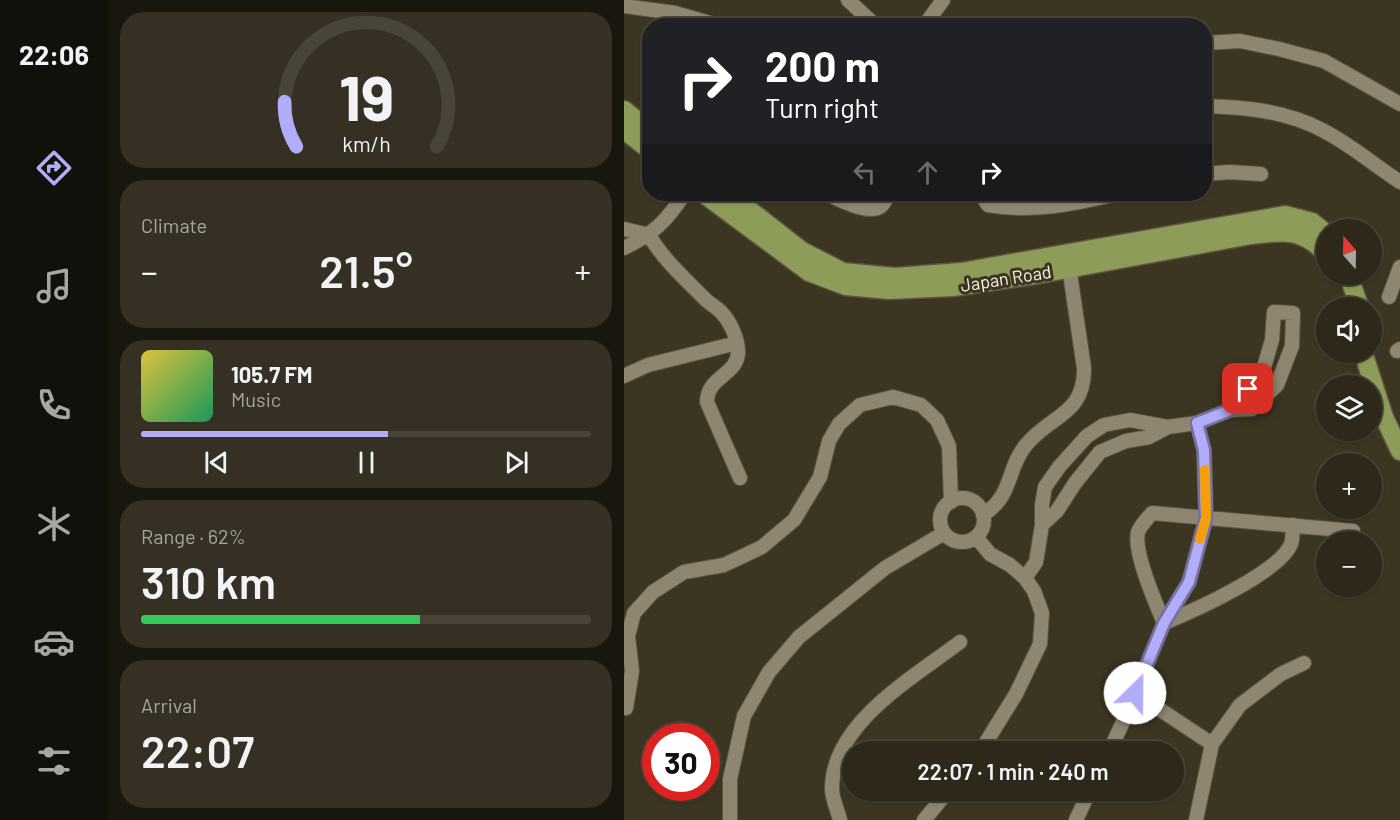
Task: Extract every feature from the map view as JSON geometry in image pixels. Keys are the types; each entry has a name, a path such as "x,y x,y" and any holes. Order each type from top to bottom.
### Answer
{"main road":[{"path":"624,110 642,125"},
{"path":"624,130 642,144"},
{"name":"Japan Road","path":"713,201 809,272 846,286 889,290 953,287 1285,215 1316,225"},
{"name":"Japan Road","path":"738,201 802,251 843,272 895,277 1068,262 1284,231 1307,238 1316,246"},
{"path":"1367,363 1384,417 1400,450"},
{"path":"1379,363 1400,428"}],"street":[{"path":"848,0 867,18"},
{"path":"930,18 943,0"},
{"path":"624,6 675,13 692,18"},
{"path":"1212,43 1240,41 1279,48 1324,62 1400,104"},
{"path":"1212,106 1241,107 1293,119 1322,130 1400,182"},
{"path":"1212,173 1261,174"},
{"path":"624,247 649,235 672,213 680,201"},
{"path":"841,201 875,209 885,201"},
{"path":"985,201 988,205 1035,209 1085,201"},
{"path":"624,229 649,235 660,252 705,300 723,314 737,343 738,353 735,363 710,388 707,393 707,402 740,478"},
{"path":"983,514 997,504 1007,489 1024,446 1037,433 1072,407 1079,397 1084,382 1084,368 1068,262"},
{"path":"1389,297 1400,267"},
{"path":"1025,578 1036,562 1045,487 1059,467 1087,436 1104,425 1130,420 1168,427 1197,423 1230,410 1252,409 1277,385 1292,346 1293,313 1274,312 1272,340 1264,367 1230,410"},
{"path":"624,376 648,365 737,343"},
{"path":"626,708 632,671 628,636 634,613 653,592 684,572 724,565 762,547 794,520 820,477 829,441 839,424 860,405 893,397 921,405 937,420 949,446 951,502"},
{"path":"1114,741 1164,623 1189,582 1206,518 1204,450 1197,423"},
{"path":"1042,525 1057,511 1075,483 1100,452 1126,441 1149,437 1168,427"},
{"path":"964,498 976,503 983,514 983,527 976,537 963,542 956,541 944,533 941,527 942,513 951,502 964,498"},
{"path":"1164,623 1140,557 1138,532 1152,513 1353,531"},
{"path":"1164,623 1191,612 1268,570 1291,544 1293,525"},
{"path":"730,820 730,779 744,716 769,672 799,637 885,568 944,533"},
{"path":"976,537 990,554 1010,565 1025,578 1034,591 1042,613 1040,644 1016,694 988,741"},
{"path":"840,820 831,791 835,768 849,735 869,711 960,642"},
{"path":"1196,820 1212,744 1240,705 1281,674 1304,663"},
{"path":"1135,693 1212,744"},
{"path":"924,820 940,801"},
{"path":"1076,820 1085,801"}],"slow traffic":[{"path":"1200,539 1206,518 1205,470"}],"route":[{"path":"1135,693 1164,623 1189,582 1206,518 1204,450 1197,423 1230,410 1248,389"}]}
